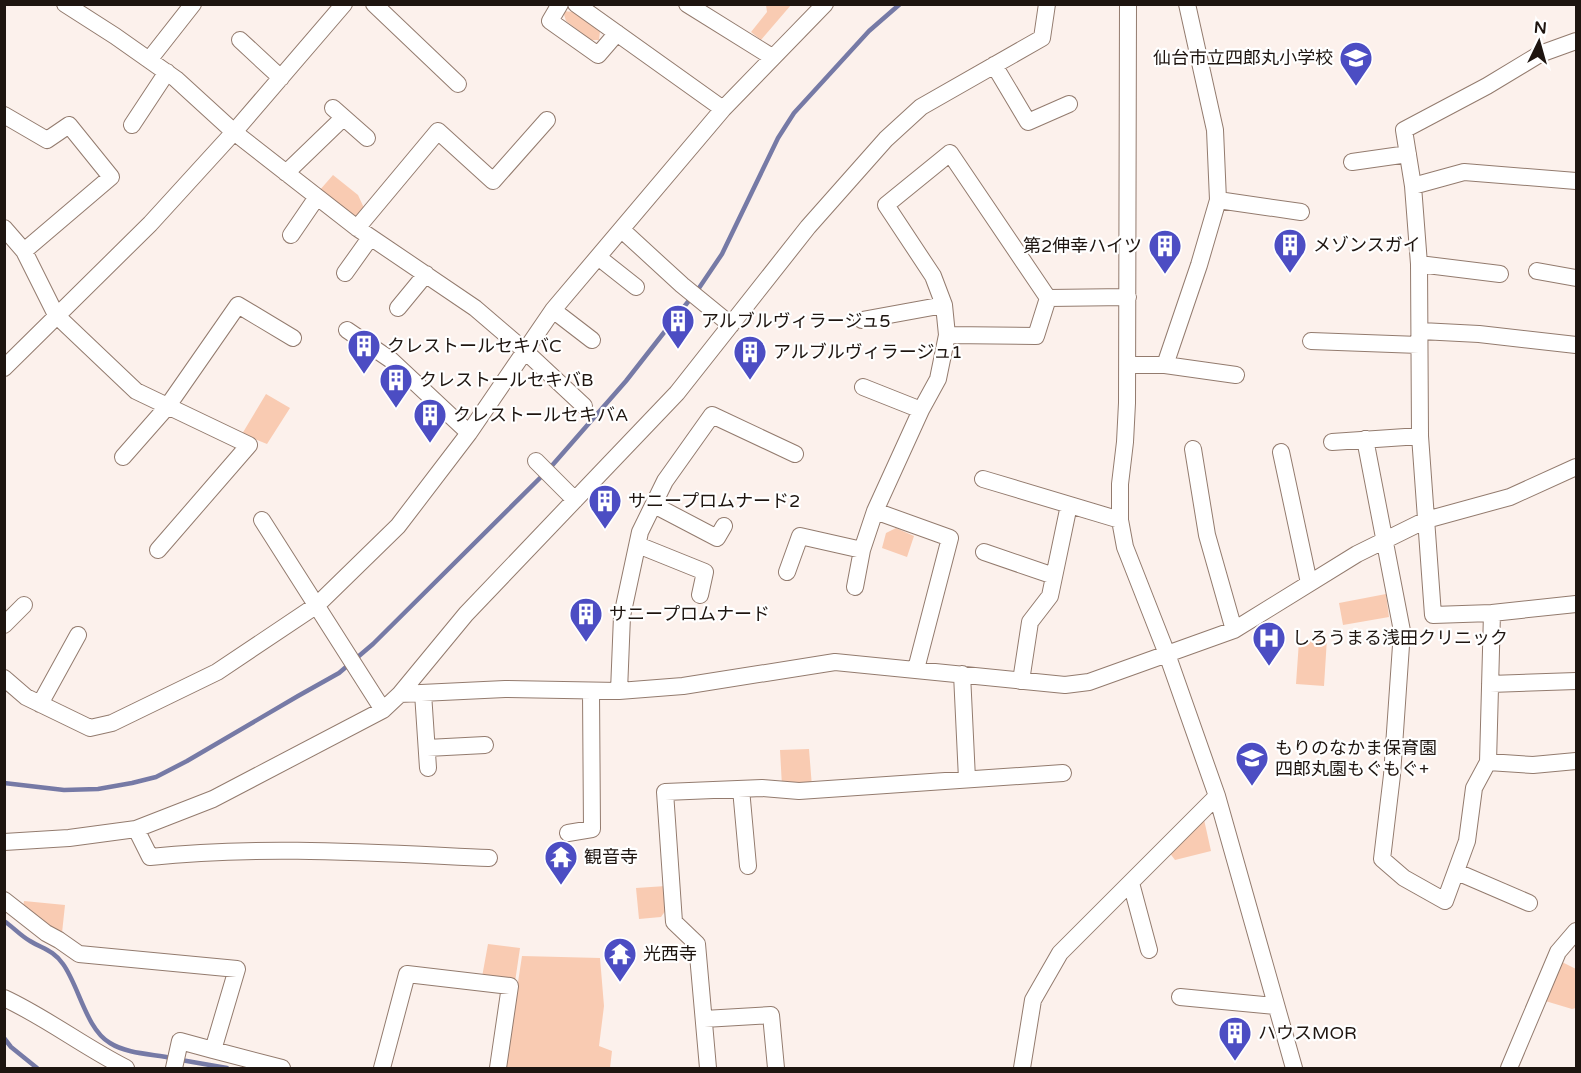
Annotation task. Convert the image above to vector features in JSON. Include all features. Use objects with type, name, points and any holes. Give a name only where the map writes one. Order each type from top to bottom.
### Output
[{"type":"street","points":[[65,4],[167,72],[234,132],[363,233],[475,308],[584,406]]},
{"type":"street","points":[[149,60],[194,4]]},
{"type":"street","points":[[4,368],[150,224],[234,132],[344,4]]},
{"type":"street","points":[[374,4],[458,84]]},
{"type":"street","points":[[560,4],[550,21],[598,55],[617,33]]},
{"type":"street","points":[[576,4],[723,109]]},
{"type":"street","points":[[687,4],[772,57]]},
{"type":"street","points":[[4,678],[26,697],[90,728],[112,723],[217,672],[317,605],[398,526],[469,433],[553,310],[723,109],[825,4]]},
{"type":"street","points":[[4,842],[69,838],[136,830],[213,799],[383,710],[400,694],[466,614],[677,393],[808,227],[886,139],[921,107],[1042,38],[1047,4]]},
{"type":"street","points":[[1128,4],[1128,364],[1125,442],[1120,484],[1120,520],[1125,547],[1167,654],[1217,796],[1294,1068]]},
{"type":"street","points":[[1165,365],[1218,200],[1215,130],[1187,4]]},
{"type":"street","points":[[240,40],[281,78]]},
{"type":"street","points":[[1576,41],[1540,54],[1487,86],[1404,130],[1413,186],[1419,264],[1420,436],[1433,615],[1492,613],[1576,604]]},
{"type":"street","points":[[994,65],[1028,122],[1069,104]]},
{"type":"street","points":[[132,125],[167,72]]},
{"type":"street","points":[[286,173],[338,113],[367,138]]},
{"type":"street","points":[[4,115],[47,140],[69,125],[111,177],[24,251]]},
{"type":"street","points":[[345,273],[363,233],[438,131],[493,181],[547,120]]},
{"type":"street","points":[[855,587],[862,550],[875,512],[921,410],[938,380],[947,335],[944,305],[933,276],[886,205],[950,153],[1047,298],[1036,336],[947,335]]},
{"type":"street","points":[[1352,162],[1407,154]]},
{"type":"street","points":[[1413,186],[1464,172],[1576,181]]},
{"type":"street","points":[[291,235],[317,197]]},
{"type":"street","points":[[1218,200],[1301,212]]},
{"type":"street","points":[[4,228],[24,251],[56,315],[136,391],[249,444],[158,550]]},
{"type":"street","points":[[621,230],[702,303],[731,325]]},
{"type":"street","points":[[598,257],[636,287]]},
{"type":"street","points":[[1419,264],[1500,274]]},
{"type":"street","points":[[1538,271],[1576,278]]},
{"type":"street","points":[[398,308],[426,274]]},
{"type":"street","points":[[1047,298],[1128,297]]},
{"type":"street","points":[[123,457],[166,407],[238,304],[293,338]]},
{"type":"street","points":[[862,320],[944,305]]},
{"type":"street","points":[[553,310],[592,340]]},
{"type":"street","points":[[348,330],[392,360],[469,433]]},
{"type":"street","points":[[1311,341],[1479,334],[1576,345]]},
{"type":"street","points":[[1128,364],[1165,365],[1236,375]]},
{"type":"street","points":[[863,387],[921,410]]},
{"type":"street","points":[[619,691],[622,616],[640,532],[666,482],[712,415],[795,454]]},
{"type":"street","points":[[1332,442],[1420,436]]},
{"type":"street","points":[[1365,439],[1402,631],[1392,776],[1382,859],[1404,878],[1445,901],[1467,841],[1474,788],[1488,762],[1492,613]]},
{"type":"street","points":[[1193,449],[1207,535],[1234,630]]},
{"type":"street","points":[[1281,452],[1310,583]]},
{"type":"street","points":[[536,461],[575,500]]},
{"type":"street","points":[[400,694],[505,689],[619,691],[683,686],[836,662],[1065,685],[1089,682],[1234,630],[1357,554],[1426,520],[1510,497],[1576,467]]},
{"type":"street","points":[[983,479],[1120,520]]},
{"type":"street","points":[[654,505],[717,538],[724,526]]},
{"type":"street","points":[[1021,681],[1030,622],[1050,596],[1069,505]]},
{"type":"street","points":[[875,512],[951,538],[916,669]]},
{"type":"street","points":[[262,520],[383,710]]},
{"type":"street","points":[[787,572],[800,536],[862,550]]},
{"type":"street","points":[[638,545],[705,572],[700,595]]},
{"type":"street","points":[[984,552],[1054,576]]},
{"type":"street","points":[[4,625],[24,605]]},
{"type":"street","points":[[40,704],[78,635]]},
{"type":"street","points":[[962,674],[967,779]]},
{"type":"street","points":[[1490,684],[1576,681]]},
{"type":"street","points":[[568,833],[592,830],[591,692]]},
{"type":"street","points":[[423,693],[428,768]]},
{"type":"street","points":[[427,748],[485,745]]},
{"type":"street","points":[[1488,762],[1533,765],[1576,761]]},
{"type":"street","points":[[708,1068],[697,944],[674,922],[665,792],[762,788],[799,791],[1063,773]]},
{"type":"street","points":[[741,789],[748,866]]},
{"type":"street","points":[[1022,1068],[1032,1000],[1060,953],[1217,796]]},
{"type":"street","points":[[136,830],[150,857],[197,852],[288,850],[489,858]]},
{"type":"street","points":[[1457,872],[1529,903]]},
{"type":"street","points":[[1131,883],[1149,950]]},
{"type":"street","points":[[4,900],[46,933],[79,954],[237,969],[213,1050]]},
{"type":"street","points":[[1509,1068],[1557,952],[1576,931]]},
{"type":"street","points":[[382,1068],[407,974],[510,986],[498,1068]]},
{"type":"street","points":[[1180,997],[1275,1006]]},
{"type":"street","points":[[4,998],[57,1026],[98,1054],[126,1068]]},
{"type":"street","points":[[704,1019],[771,1015],[776,1068]]},
{"type":"street","points":[[176,1062],[180,1041],[282,1068]]},
{"type":"shaded area","points":[[766,5],[791,5],[761,40],[751,32],[767,12]]},
{"type":"shaded area","points":[[563,11],[574,12],[600,31],[599,40],[591,40],[566,21]]},
{"type":"shaded area","points":[[333,175],[358,195],[364,208],[359,215],[350,216],[319,191]]},
{"type":"shaded area","points":[[266,394],[290,408],[267,444],[242,434]]},
{"type":"shaded area","points":[[896,528],[914,536],[907,557],[882,548],[886,533]]},
{"type":"shaded area","points":[[1386,594],[1389,617],[1343,625],[1339,603]]},
{"type":"shaded area","points":[[1327,638],[1324,686],[1296,684],[1299,641]]},
{"type":"shaded area","points":[[809,749],[812,787],[782,786],[780,750]]},
{"type":"shaded area","points":[[1203,815],[1211,851],[1175,860],[1169,852]]},
{"type":"shaded area","points":[[666,886],[668,907],[661,917],[639,919],[636,888]]},
{"type":"shaded area","points":[[24,901],[65,905],[62,933],[43,924],[23,907]]},
{"type":"shaded area","points":[[488,944],[520,948],[515,982],[482,977]]},
{"type":"shaded area","points":[[522,956],[600,958],[604,1006],[599,1046],[612,1051],[610,1068],[505,1068]]},
{"type":"shaded area","points":[[1560,961],[1576,969],[1576,1008],[1572,1009],[1542,1000]]},
{"type":"waterway","points":[[697,291],[722,254],[778,138],[794,113],[869,31],[900,4]]},
{"type":"waterway","points":[[549,469],[626,381],[691,298]]},
{"type":"waterway","points":[[4,783],[64,790],[98,789],[156,777],[187,761],[339,673],[373,644],[543,475]]},
{"type":"waterway","points":[[4,921],[59,959],[69,973],[95,1028],[110,1043],[140,1053],[172,1058]]},
{"type":"waterway","points":[[4,1038],[11,1047],[37,1068]]},
{"type":"waterway","points":[[181,1060],[227,1068]]},
{"type":"place","name":"仙台市立四郎丸小学校","points":[[1356,87]]},
{"type":"place","name":"メゾンスガイ","points":[[1290,274]]},
{"type":"place","name":"第2伸幸ハイツ","points":[[1165,275]]},
{"type":"place","name":"アルブルヴィラージュ5","points":[[678,350]]},
{"type":"place","name":"クレストールセキバC","points":[[364,375]]},
{"type":"place","name":"アルブルヴィラージュ1","points":[[750,381]]},
{"type":"place","name":"クレストールセキバB","points":[[396,409]]},
{"type":"place","name":"クレストールセキバA","points":[[430,444]]},
{"type":"place","name":"サニープロムナード2","points":[[605,530]]},
{"type":"place","name":"サニープロムナード","points":[[586,643]]},
{"type":"place","name":"しろうまる浅田クリニック","points":[[1269,667]]},
{"type":"place","name":"もりのなかま保育園 四郎丸園もぐもぐ+","points":[[1252,787]]},
{"type":"place","name":"観音寺","points":[[561,886]]},
{"type":"place","name":"光西寺","points":[[620,983]]},
{"type":"place","name":"ハウスMOR","points":[[1235,1062]]}]
